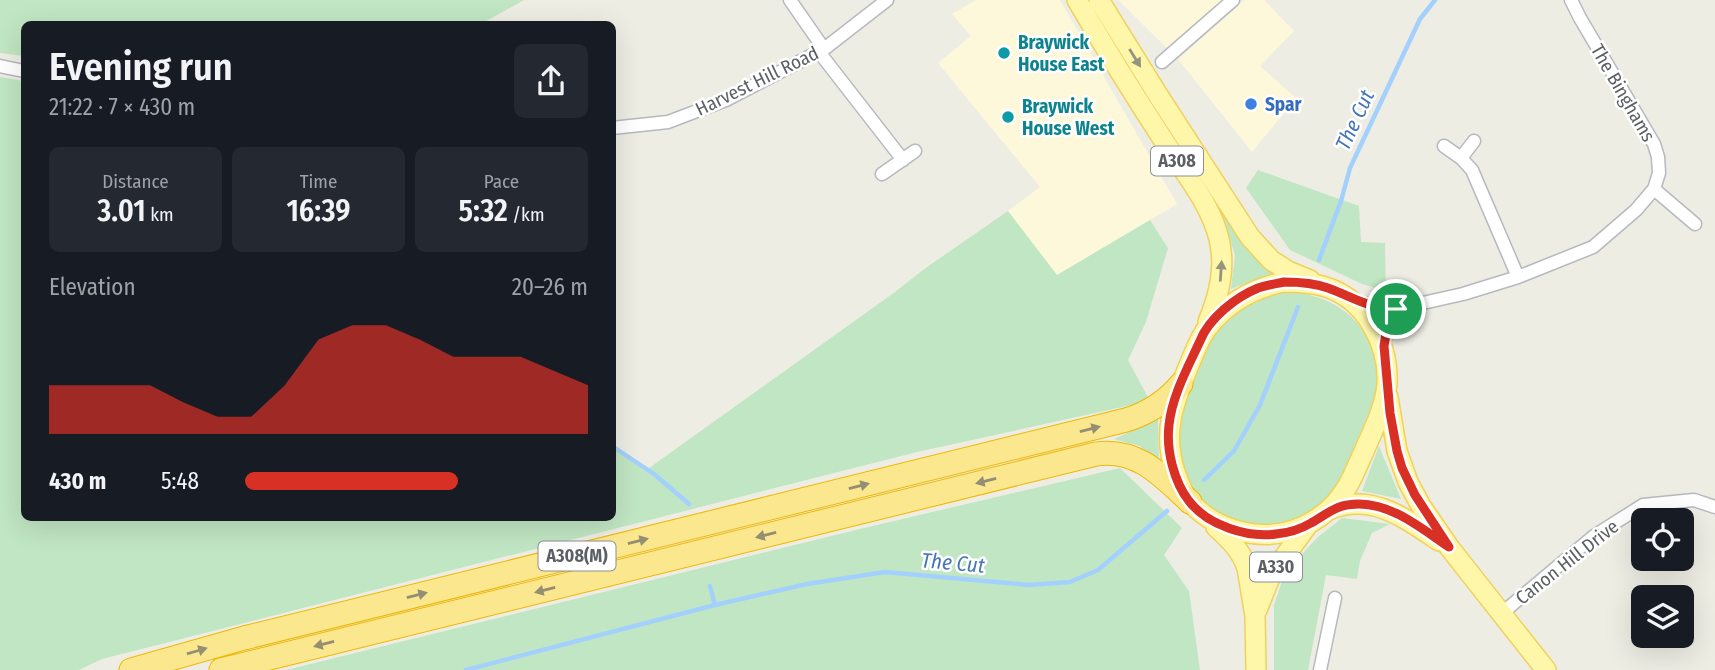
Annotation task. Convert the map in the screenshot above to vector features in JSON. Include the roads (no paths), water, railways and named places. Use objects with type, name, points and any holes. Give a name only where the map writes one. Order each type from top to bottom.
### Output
[{"type":"highway","name":"A308(M)","points":[[131,670],[244,638],[1126,420],[1160,405],[1181,384]]},
{"type":"highway","name":"A308(M)","points":[[221,670],[1096,454],[1113,452],[1136,459],[1157,473],[1192,505]]},
{"type":"main road","name":"A308","points":[[1077,0],[1126,82],[1204,202],[1216,226],[1222,273],[1216,302],[1202,336]]},
{"type":"main road","name":"A308","points":[[1099,0],[1256,245],[1280,265],[1332,290]]},
{"type":"main road","points":[[1387,383],[1381,412],[1347,488],[1329,510],[1308,525],[1278,534],[1263,535],[1224,526],[1214,522],[1192,505],[1178,480],[1170,454],[1171,413],[1202,336],[1229,307],[1259,288],[1284,282],[1305,283],[1332,290],[1365,315],[1380,340],[1402,468],[1421,506],[1539,668]]},
{"type":"main road","name":"A330","points":[[1192,505],[1228,539],[1244,560],[1255,616],[1255,670]]},
{"type":"main road","points":[[1329,510],[1346,505],[1381,506],[1399,514],[1449,547]]},
{"type":"main road","name":"A330","points":[[1255,616],[1271,575],[1308,525]]},
{"type":"street","points":[[790,0],[821,50],[904,160]]},
{"type":"street","name":"Harvest Hill Road","points":[[616,128],[668,122],[726,100],[821,50],[887,0]]},
{"type":"street","points":[[1162,62],[1233,0]]},
{"type":"street","name":"The Binghams","points":[[1571,0],[1654,144],[1659,173],[1654,190]]},
{"type":"street","points":[[0,66],[21,70]]},
{"type":"street","points":[[1461,158],[1474,141]]},
{"type":"street","points":[[1444,146],[1472,170],[1518,277]]},
{"type":"street","points":[[882,174],[915,151]]},
{"type":"street","points":[[1332,290],[1369,305],[1396,309],[1463,294],[1518,277],[1592,247],[1636,210],[1654,190],[1695,224]]},
{"type":"street","points":[[1384,354],[1388,321],[1396,309]]},
{"type":"street","name":"Canon Hill Drive","points":[[1502,614],[1594,536],[1643,505],[1694,500],[1715,507]]},
{"type":"street","points":[[1320,670],[1335,598]]},
{"type":"waterway","name":"The Cut","points":[[1319,260],[1350,168],[1420,19],[1435,0]]},
{"type":"waterway","name":"The Cut","points":[[1204,480],[1234,451],[1260,405],[1298,307]]},
{"type":"waterway","points":[[616,449],[654,474],[689,504]]},
{"type":"waterway","name":"The Cut","points":[[466,670],[715,605],[807,584],[885,572],[1029,585],[1070,582],[1098,570],[1167,511]]},
{"type":"waterway","name":"The Cut","points":[[710,586],[715,605]]},
{"type":"place","name":"Braywick House East","points":[[1004,53]]},
{"type":"place","name":"Spar","points":[[1251,104]]},
{"type":"place","name":"Braywick House West","points":[[1008,117]]}]
